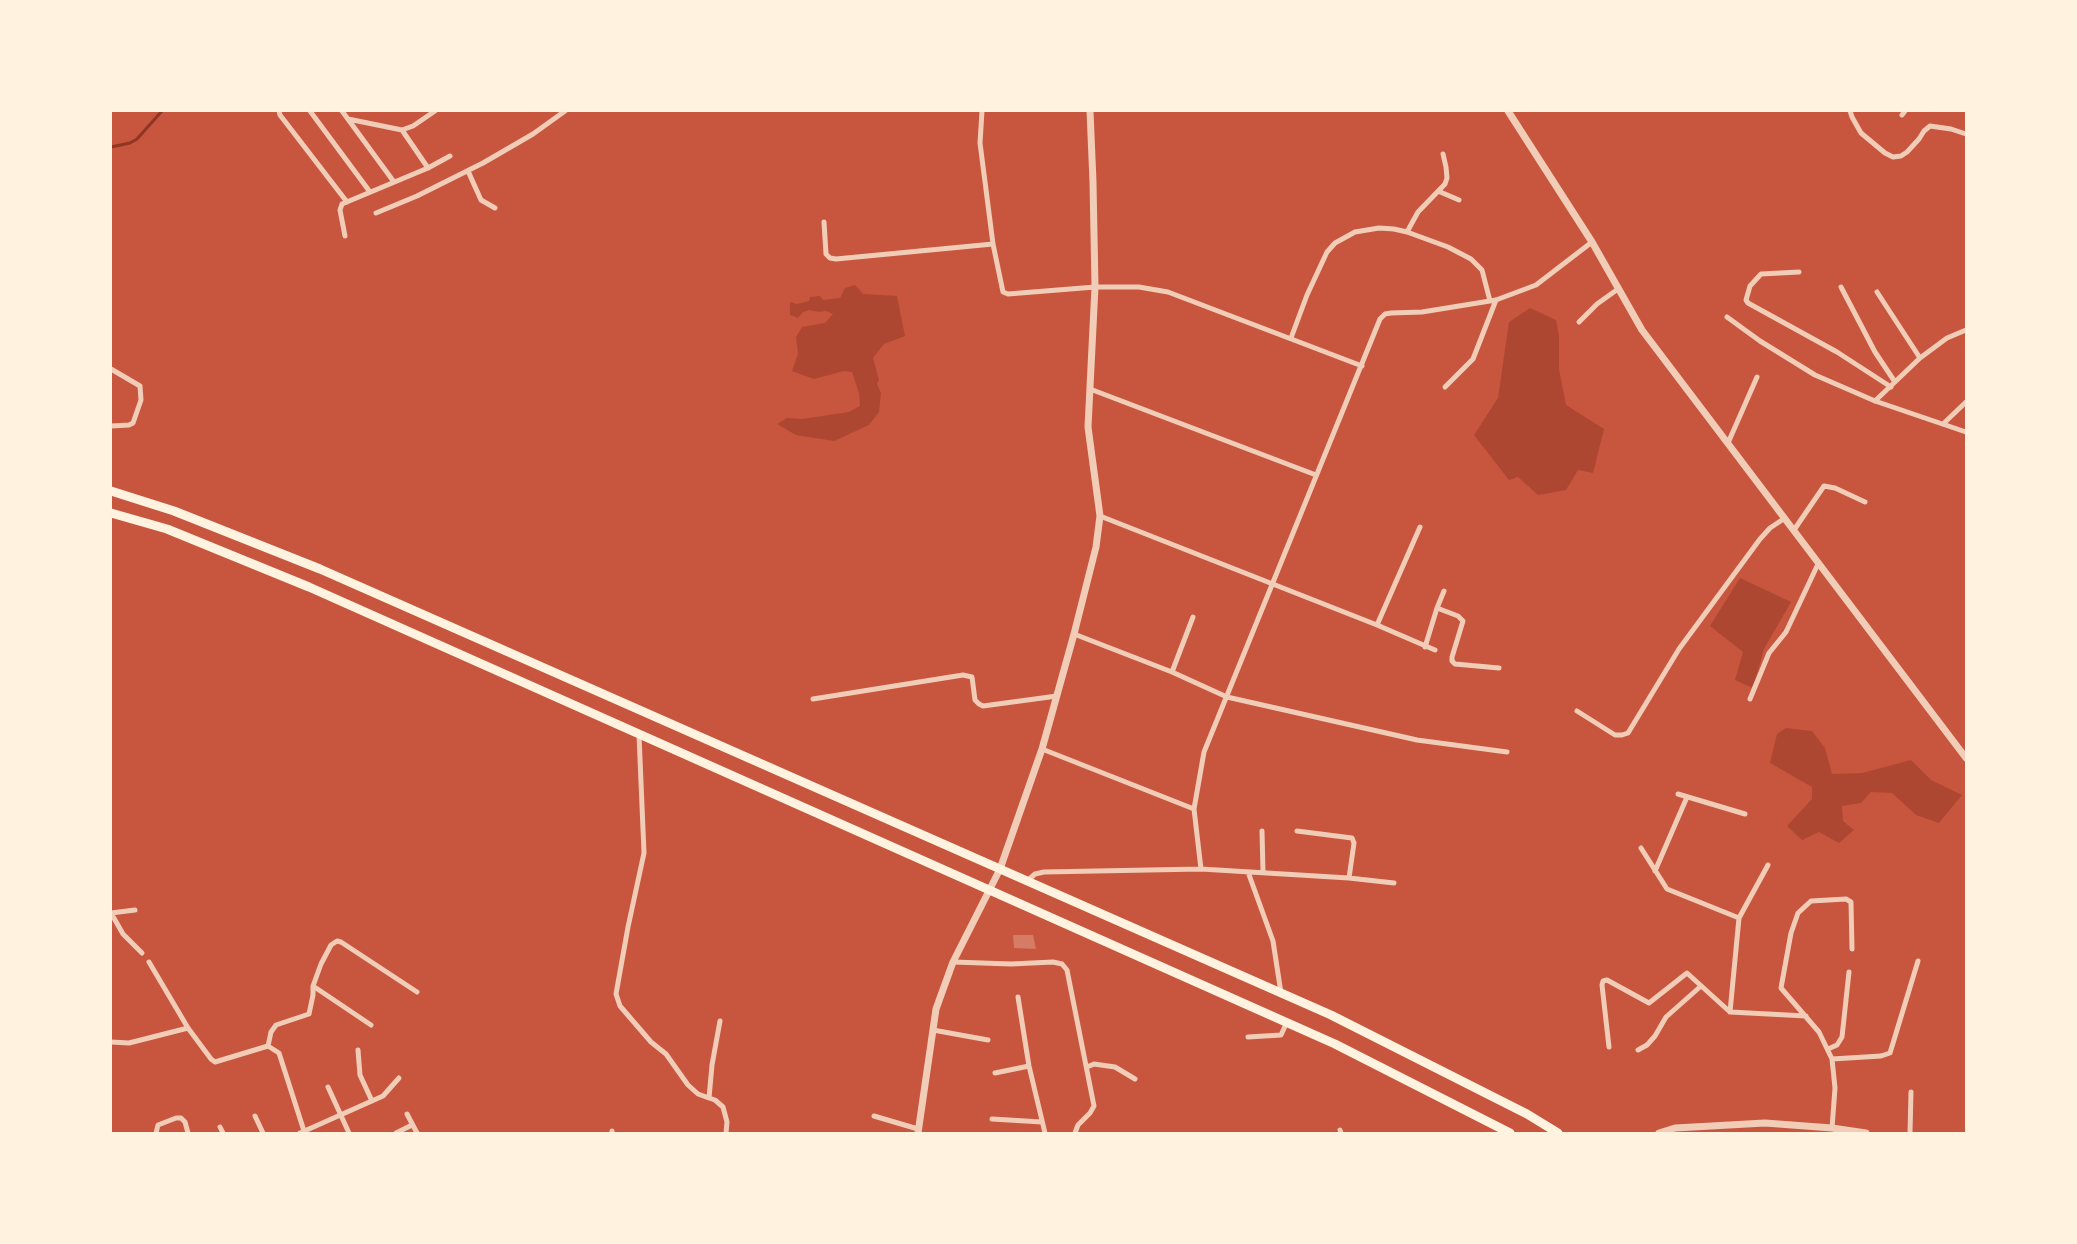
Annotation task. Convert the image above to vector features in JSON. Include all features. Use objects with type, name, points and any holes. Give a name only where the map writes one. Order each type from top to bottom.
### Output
[{"type":"highway","points":[[111,491],[174,511],[320,569],[1281,993],[1344,1021],[1527,1114],[1558,1133]]},
{"type":"highway","points":[[111,513],[167,529],[309,587],[1287,1022],[1510,1133]]},
{"type":"street","points":[[279,111],[347,202]]},
{"type":"street","points":[[310,111],[370,192]]},
{"type":"street","points":[[342,111],[394,182]]},
{"type":"street","points":[[348,119],[402,130],[413,126],[435,111]]},
{"type":"street","points":[[376,213],[468,171],[533,134],[565,111]]},
{"type":"street","points":[[982,111],[980,143],[993,244],[1001,289],[1008,294],[1095,287],[1139,287],[1168,292],[1362,366]]},
{"type":"street","points":[[874,1116],[918,1131],[936,1008],[953,962],[1000,869],[1042,749],[1096,547],[1100,516],[1089,427],[1095,287],[1094,182],[1090,111]]},
{"type":"street","points":[[1508,111],[1592,242],[1642,330],[1966,758]]},
{"type":"street","points":[[1850,111],[1861,133],[1885,153],[1893,156],[1900,156],[1907,152],[1930,126],[1966,134]]},
{"type":"street","points":[[402,130],[428,168]]},
{"type":"street","points":[[1407,232],[1418,212],[1445,184],[1447,178],[1443,154]]},
{"type":"street","points":[[345,236],[340,210],[342,204],[428,168],[450,156]]},
{"type":"street","points":[[468,171],[481,200],[495,208]]},
{"type":"street","points":[[1438,191],[1459,200]]},
{"type":"street","points":[[824,222],[826,254],[836,259],[993,244]]},
{"type":"street","points":[[1291,338],[1307,295],[1327,252],[1335,243],[1355,232],[1378,228],[1407,232],[1448,247],[1471,259],[1484,274],[1493,301],[1473,359],[1445,387]]},
{"type":"street","points":[[1201,869],[1194,809],[1204,752],[1380,319],[1384,314],[1422,312],[1493,301],[1536,285],[1592,242]]},
{"type":"street","points":[[1799,272],[1761,274],[1750,285],[1746,300],[1893,384]]},
{"type":"street","points":[[1841,287],[1893,384]]},
{"type":"street","points":[[1579,322],[1597,304],[1618,289]]},
{"type":"street","points":[[1878,292],[1920,358]]},
{"type":"street","points":[[1727,317],[1760,341],[1815,375],[1875,401],[1966,432]]},
{"type":"street","points":[[1875,401],[1920,358],[1947,338],[1966,330]]},
{"type":"street","points":[[111,369],[140,386],[141,400],[133,423],[111,426]]},
{"type":"street","points":[[1728,443],[1757,377]]},
{"type":"street","points":[[1090,388],[1316,475]]},
{"type":"street","points":[[1943,424],[1966,402]]},
{"type":"street","points":[[1794,530],[1824,486],[1835,488],[1865,502]]},
{"type":"street","points":[[1100,516],[1435,650]]},
{"type":"street","points":[[1577,711],[1615,735],[1628,733],[1635,725],[1679,649],[1760,539],[1770,528],[1785,518]]},
{"type":"street","points":[[1377,625],[1420,527]]},
{"type":"street","points":[[1750,699],[1769,652],[1786,632],[1818,564]]},
{"type":"street","points":[[1425,647],[1444,591]]},
{"type":"street","points":[[1437,608],[1458,616],[1463,621],[1452,657],[1455,664],[1499,668]]},
{"type":"street","points":[[1172,672],[1193,616]]},
{"type":"street","points":[[1074,634],[1172,672],[1227,697],[1417,740],[1507,752]]},
{"type":"street","points":[[813,699],[963,675],[972,677],[975,700],[978,705],[1057,696]]},
{"type":"street","points":[[639,735],[644,853],[616,994],[620,1006],[651,1042],[666,1054],[688,1085],[698,1094],[715,1100],[723,1107],[727,1122],[726,1133]]},
{"type":"street","points":[[1042,749],[1194,809]]},
{"type":"street","points":[[1678,794],[1745,814]]},
{"type":"street","points":[[1655,870],[1687,797]]},
{"type":"street","points":[[1262,831],[1263,872]]},
{"type":"street","points":[[1297,831],[1352,838],[1354,843],[1349,878]]},
{"type":"street","points":[[1641,848],[1667,889],[1739,918]]},
{"type":"street","points":[[1730,1012],[1739,918],[1768,865]]},
{"type":"street","points":[[1027,881],[1035,874],[1044,872],[1201,869],[1394,883]]},
{"type":"street","points":[[1248,872],[1273,941],[1281,993]]},
{"type":"street","points":[[1832,1128],[1835,1088],[1832,1059],[1819,1032],[1781,988],[1791,933],[1798,914],[1811,901],[1846,899],[1852,906],[1852,949]]},
{"type":"street","points":[[135,910],[111,913],[123,934],[142,953]]},
{"type":"street","points":[[268,1046],[271,1032],[276,1025],[309,1014],[313,986],[321,964],[331,945],[337,941],[417,992]]},
{"type":"street","points":[[1832,1059],[1881,1056],[1890,1053],[1918,961]]},
{"type":"street","points":[[149,962],[188,1028],[215,1062],[268,1046],[279,1053],[302,1132],[383,1096],[399,1078]]},
{"type":"street","points":[[953,962],[1011,964],[1053,962],[1062,964],[1067,970],[1094,1106],[1078,1125],[1075,1133]]},
{"type":"street","points":[[1828,1049],[1837,1045],[1842,1036],[1849,972]]},
{"type":"street","points":[[1609,1047],[1602,985],[1603,981],[1607,980],[1650,1003],[1684,974],[1690,974],[1730,1012],[1806,1016]]},
{"type":"street","points":[[313,986],[371,1025]]},
{"type":"street","points":[[1638,1050],[1647,1045],[1655,1036],[1666,1017],[1701,986]]},
{"type":"street","points":[[1018,997],[1029,1066],[1045,1133]]},
{"type":"street","points":[[709,1098],[720,1021]]},
{"type":"street","points":[[1248,1037],[1281,1035],[1287,1022]]},
{"type":"street","points":[[111,1042],[129,1043],[188,1028]]},
{"type":"street","points":[[933,1030],[988,1040]]},
{"type":"street","points":[[358,1050],[360,1075],[372,1101]]},
{"type":"street","points":[[1087,1067],[1094,1064],[1115,1067],[1135,1079]]},
{"type":"street","points":[[994,1073],[1029,1066]]},
{"type":"street","points":[[328,1086],[349,1133]]},
{"type":"street","points":[[1910,1133],[1911,1092]]},
{"type":"street","points":[[407,1114],[417,1133]]},
{"type":"street","points":[[255,1116],[263,1133]]},
{"type":"street","points":[[156,1133],[158,1125],[181,1118],[185,1122],[188,1133]]},
{"type":"street","points":[[992,1119],[1042,1122]]},
{"type":"street","points":[[1659,1133],[1675,1128],[1765,1124],[1832,1128],[1866,1133]]},
{"type":"street","points":[[396,1133],[412,1125]]},
{"type":"street","points":[[220,1126],[223,1133]]},
{"type":"shaded area","points":[[855,285],[863,294],[897,296],[905,336],[884,344],[873,358],[879,380],[877,384],[881,393],[879,412],[869,425],[834,441],[796,435],[777,424],[787,418],[802,419],[849,412],[860,406],[859,393],[852,372],[844,371],[814,379],[792,371],[798,354],[796,337],[802,327],[825,323],[833,314],[826,311],[809,310],[803,312],[798,318],[790,315],[790,302],[797,304],[809,301],[810,297],[820,296],[823,300],[840,298],[845,288]]},
{"type":"shaded area","points":[[1530,308],[1556,320],[1559,336],[1559,369],[1566,405],[1604,429],[1593,473],[1578,470],[1566,490],[1538,495],[1518,477],[1509,480],[1474,435],[1498,398],[1509,322]]},
{"type":"shaded area","points":[[1740,578],[1791,602],[1764,649],[1753,688],[1735,680],[1743,652],[1710,626]]},
{"type":"shaded area","points":[[1786,728],[1812,731],[1825,748],[1832,774],[1862,773],[1911,760],[1931,780],[1962,795],[1939,823],[1916,815],[1892,793],[1871,792],[1861,803],[1842,806],[1843,821],[1854,830],[1839,843],[1819,832],[1802,840],[1787,826],[1812,799],[1812,787],[1770,763],[1777,734]]},
{"type":"building","points":[[1013,935],[1033,935],[1036,949],[1014,948]]},
{"type":"waterway","points":[[111,147],[137,139],[162,111]]}]
